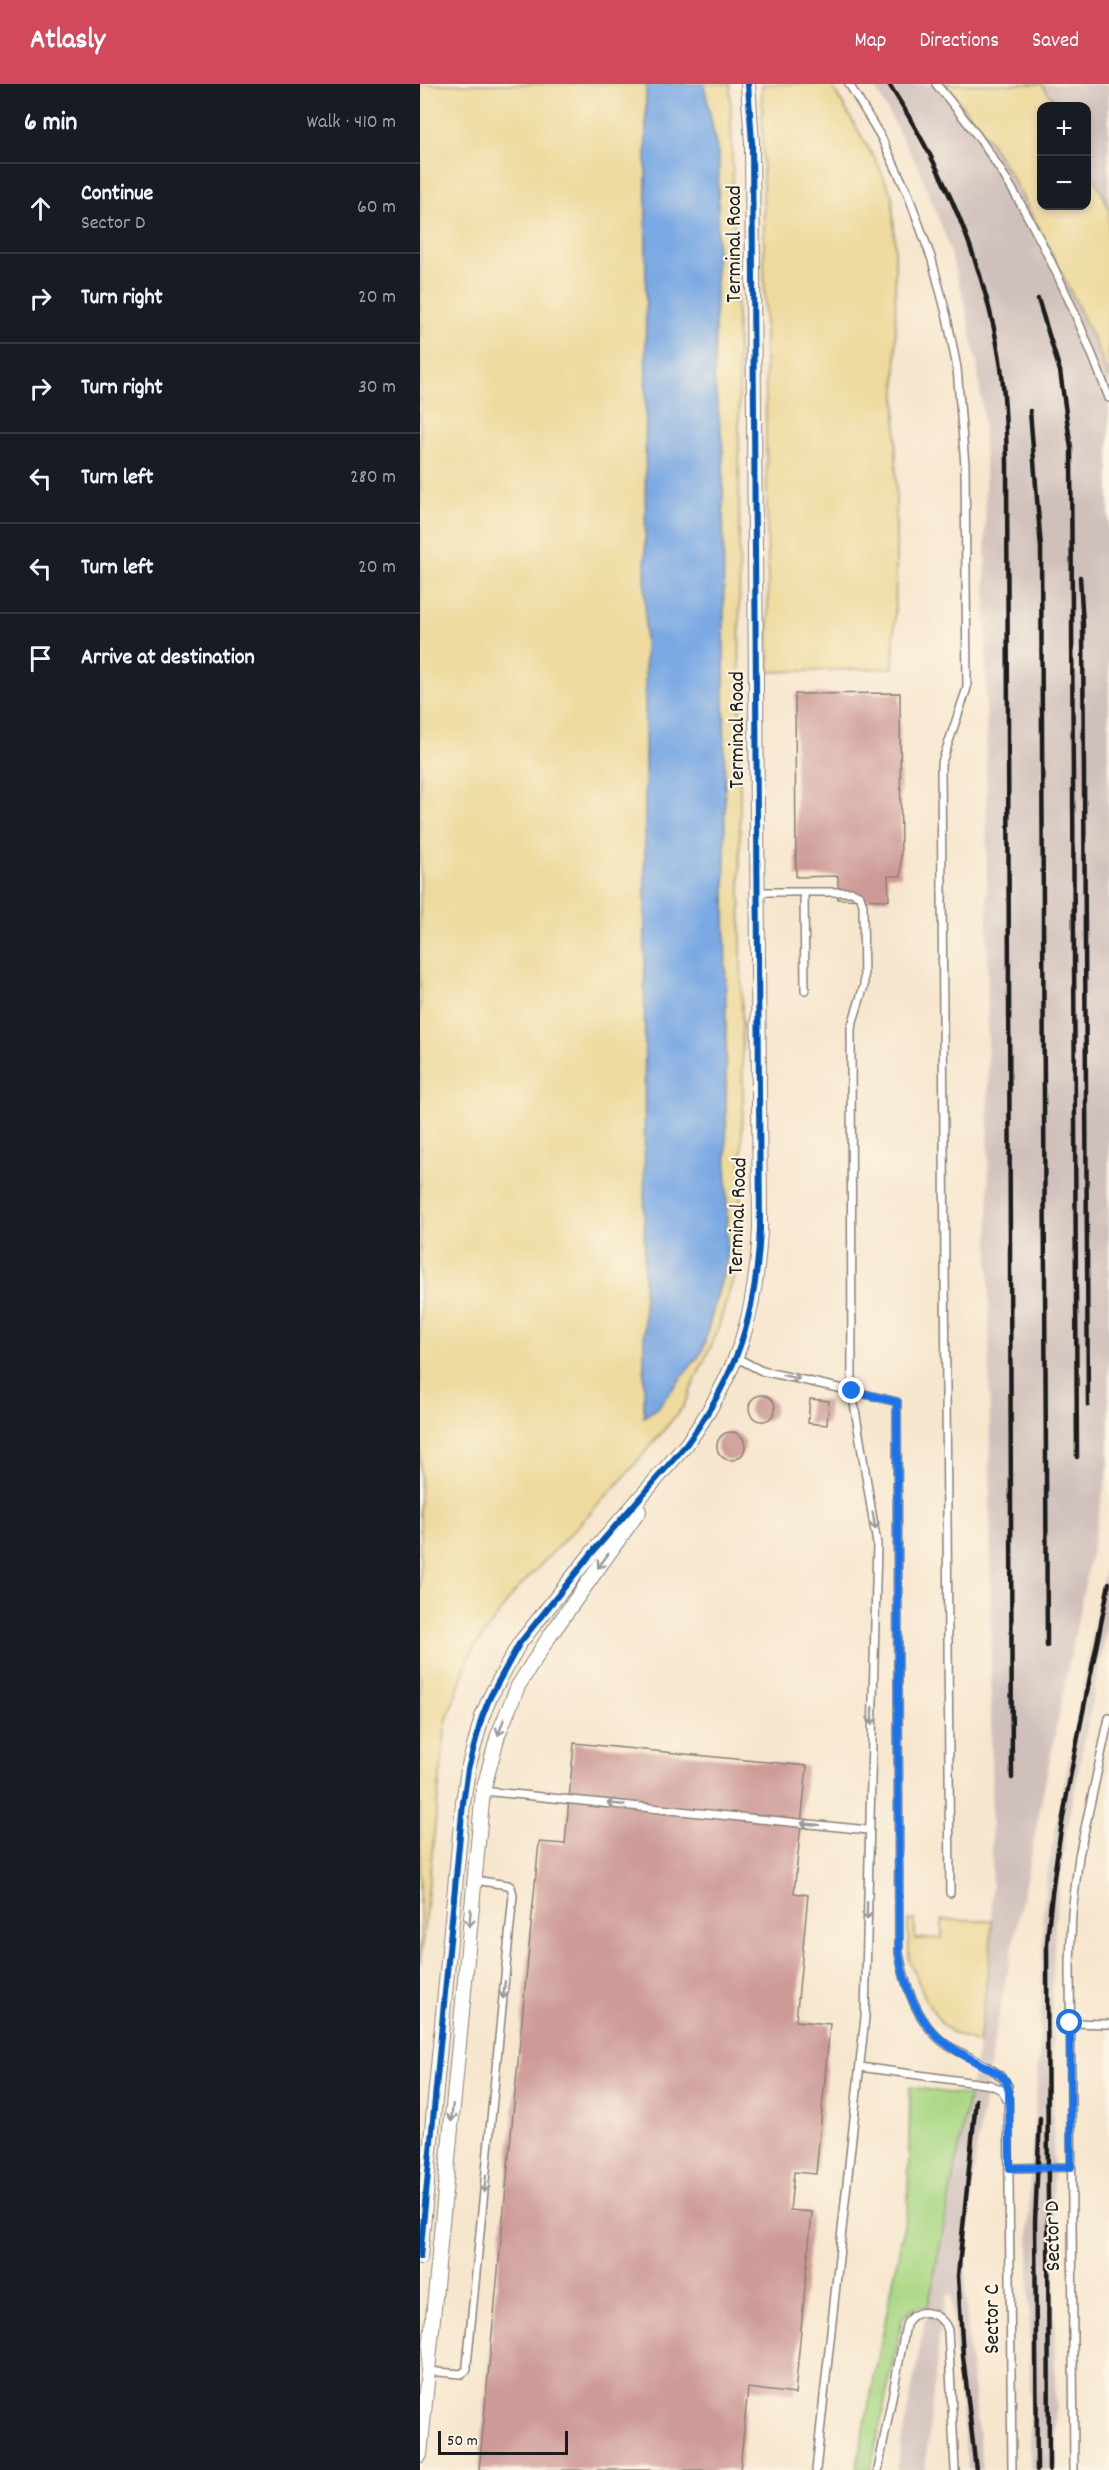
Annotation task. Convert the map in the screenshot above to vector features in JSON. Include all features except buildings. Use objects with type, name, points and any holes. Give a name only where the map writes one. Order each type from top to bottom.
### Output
[{"type":"street","name":"Terminal Road","points":[[420,2257],[463,1803],[477,1733],[490,1697],[519,1644],[591,1554],[686,1445],[707,1417],[736,1358],[750,1316],[758,1272],[753,155],[748,84]]},
{"type":"street","points":[[420,2455],[483,1791],[491,1759],[507,1711],[532,1662],[686,1445]]},
{"type":"lane","points":[[849,84],[880,137],[903,185],[932,260],[957,368],[963,421],[967,688],[941,765],[950,1893]]},
{"type":"lane","points":[[936,84],[979,138],[1015,195],[1091,349],[1109,398]]},
{"type":"lane","points":[[757,892],[852,892],[860,896],[863,905],[864,986],[851,1028],[852,1391],[877,1544],[865,2017],[816,2470]]},
{"type":"lane","points":[[804,892],[805,990]]},
{"type":"lane","points":[[736,1358],[762,1371],[852,1391]]},
{"type":"lane","name":"Sector C","points":[[852,1391],[897,1402],[899,1941],[902,1968],[917,2008],[936,2036],[1003,2077],[1009,2092],[1012,2470]]},
{"type":"lane","name":"Sector D","points":[[1074,2470],[1070,2023],[1072,1913],[1079,1856],[1109,1718]]},
{"type":"lane","points":[[483,1791],[868,1830]]},
{"type":"lane","points":[[428,2371],[461,2374],[466,2370],[467,2365],[513,1895],[508,1885],[474,1880]]},
{"type":"lane","points":[[1070,2023],[1109,2024]]},
{"type":"lane","points":[[860,2067],[997,2086],[1005,2096],[1009,2115]]},
{"type":"lane","points":[[1010,2168],[1071,2167]]},
{"type":"lane","points":[[878,2470],[906,2325],[911,2316],[919,2313],[938,2316],[948,2330],[955,2470]]},
{"type":"shaded area","points":[[873,84],[1109,84],[1109,1463],[993,2045],[977,2145],[966,2247],[966,2297],[968,2343],[983,2470],[968,2470],[954,2340],[952,2296],[947,2295],[940,2329],[925,2470],[896,2470],[979,2044],[992,1920],[985,463],[977,363],[963,297],[945,235],[919,169]]},
{"type":"shaded area","points":[[1109,1548],[1109,1616],[1066,1834],[1055,1921],[1052,2001],[1056,2470],[1030,2470],[1029,2191],[1040,2041],[1043,1914],[1047,1874]]},
{"type":"green space","points":[[910,2087],[969,2096],[928,2307],[913,2309],[902,2320],[871,2470],[856,2470],[908,2205]]},
{"type":"sand","points":[[420,84],[730,84],[739,388],[743,1098],[739,1260],[716,1335],[683,1407],[626,1475],[513,1594],[470,1654],[446,1722],[420,1965]]},
{"type":"sand","points":[[762,84],[831,84],[876,161],[892,195],[895,246],[896,380],[896,578],[893,668],[769,672]]},
{"type":"sand","points":[[945,84],[1041,84],[1056,102],[1037,102],[1037,210],[1091,210],[1091,170],[1109,208],[1109,381],[1099,351],[1073,296],[1017,186],[987,137]]},
{"type":"sand","points":[[915,1920],[915,1939],[942,1938],[942,1920],[992,1920],[979,2044],[951,2032],[942,2024],[927,2002],[909,1960],[908,1921]]},
{"type":"water","points":[[646,84],[704,84],[719,159],[714,377],[723,450],[727,1259],[702,1352],[658,1407],[644,1417]]},
{"type":"railway","points":[[889,84],[943,180],[971,247],[992,318],[999,354],[1006,422],[1012,1778]]},
{"type":"railway","points":[[1038,299],[1060,371],[1071,448],[1077,1457]]},
{"type":"railway","points":[[1030,411],[1041,548],[1047,1646]]},
{"type":"railway","points":[[1080,577],[1083,625],[1088,1405]]},
{"type":"railway","points":[[1049,2470],[1047,1945],[1057,1854],[1109,1583]]},
{"type":"railway","points":[[976,2100],[958,2276],[963,2356],[976,2470]]},
{"type":"railway","points":[[1037,2470],[1035,2221],[1040,2118]]},
{"type":"cycle path","points":[[420,2257],[463,1803],[468,1769],[482,1717],[490,1697],[519,1644],[591,1554],[686,1445],[704,1419],[719,1393],[741,1343],[754,1289],[760,1228],[752,143],[748,84]]},
{"type":"route","points":[[852,1391],[897,1402],[899,1953],[902,1968],[906,1985],[917,2008],[936,2036],[999,2074],[1006,2081],[1009,2092],[1010,2168],[1071,2167],[1070,2023]]}]
